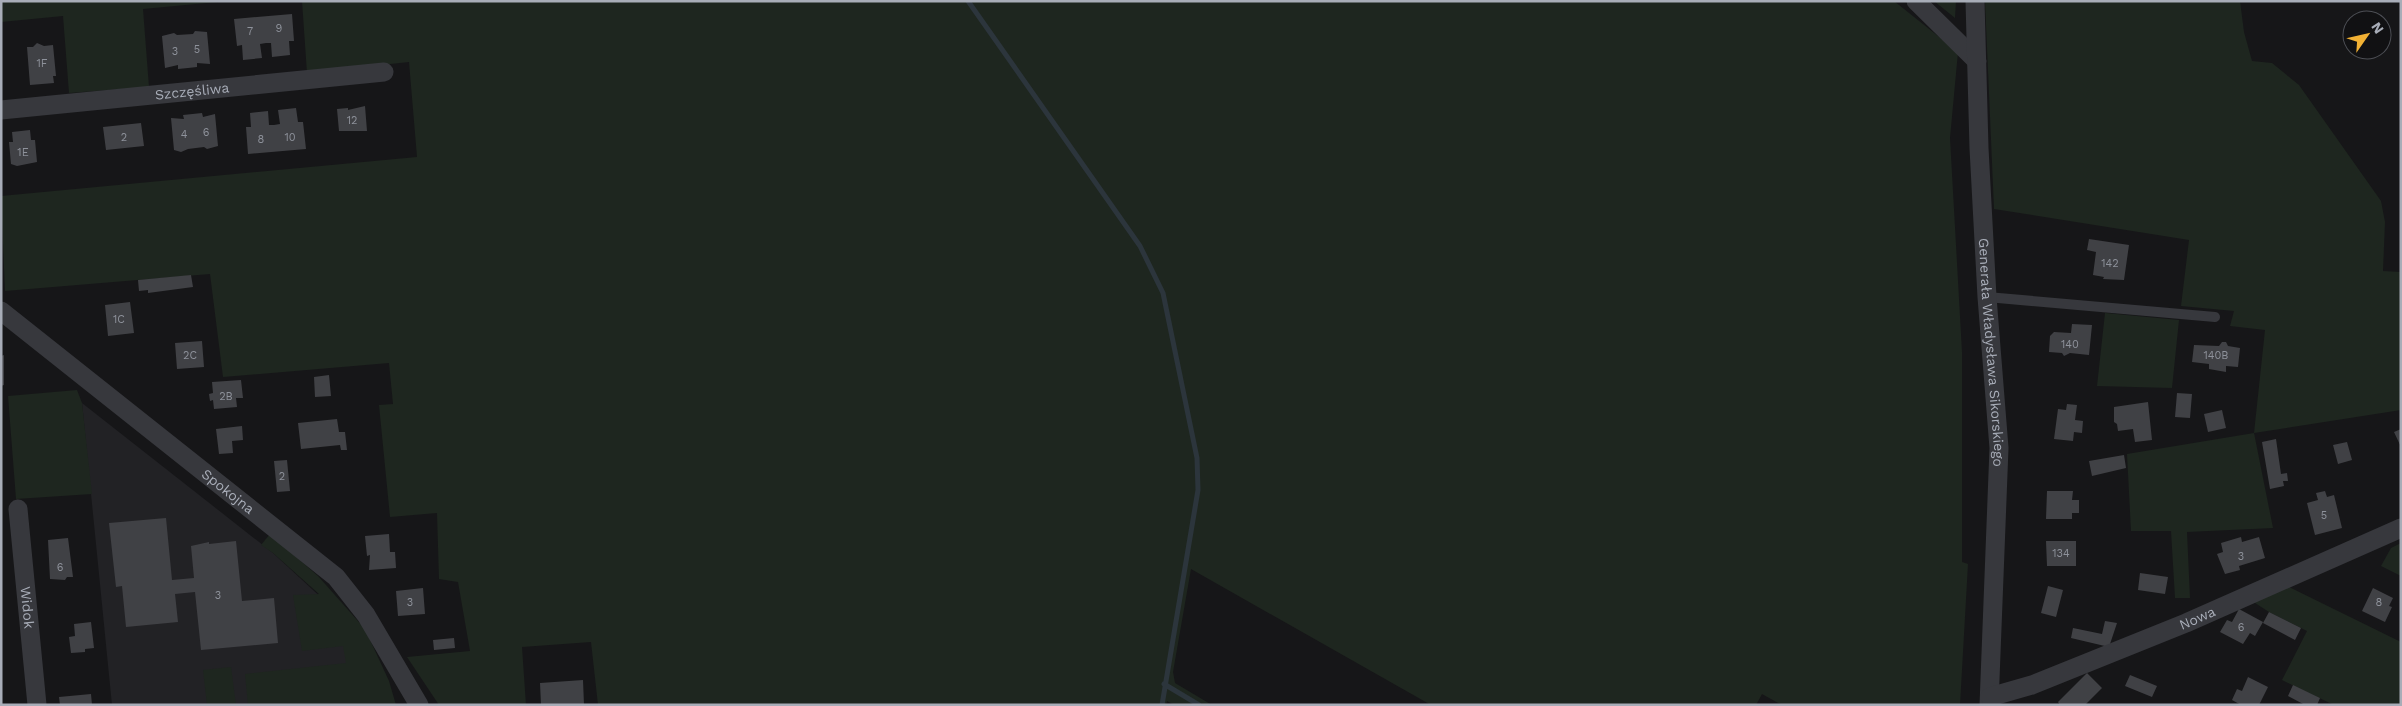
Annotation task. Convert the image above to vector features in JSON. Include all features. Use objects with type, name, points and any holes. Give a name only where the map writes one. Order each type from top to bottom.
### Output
[{"type":"street","points":[[1916,1],[1977,61]]},
{"type":"street","name":"Generała Władysława Sikorskiego","points":[[1975,1],[1987,297],[1999,448],[1989,701]]},
{"type":"street","name":"Szczęśliwa","points":[[1,110],[384,72]]},
{"type":"street","name":"Spokojna","points":[[1,311],[336,577],[366,615],[419,705]]},
{"type":"street","name":"Widok","points":[[18,509],[37,705]]},
{"type":"street","name":"Nowa","points":[[1989,701],[2186,623],[2401,528]]},
{"type":"lane","points":[[1987,297],[2215,317]]},
{"type":"shaded area","points":[[1,1],[228,1],[143,9],[149,87],[69,93],[63,16],[1,22]]},
{"type":"shaded area","points":[[302,1],[1894,1],[1958,52],[1950,138],[1962,352],[1962,562],[1968,564],[1960,705],[1782,705],[1762,694],[1756,705],[1431,705],[1191,569],[1173,672],[1175,683],[1212,705],[1174,705],[1167,701],[1166,705],[598,705],[591,642],[522,647],[526,705],[439,705],[407,657],[470,651],[458,582],[439,579],[437,513],[390,517],[379,405],[393,404],[389,363],[223,377],[210,274],[5,291],[1,196],[417,157],[409,62],[307,73]]},
{"type":"shaded area","points":[[1934,1],[1956,1],[1955,18]]},
{"type":"shaded area","points":[[1985,1],[2240,1],[2244,32],[2252,61],[2272,63],[2299,85],[2381,201],[2385,222],[2383,271],[2401,272],[2401,410],[2254,433],[2265,330],[2230,326],[2234,311],[2181,306],[2189,240],[1994,209]]},
{"type":"shaded area","points":[[2105,313],[2179,320],[2172,388],[2097,386]]},
{"type":"shaded area","points":[[77,390],[82,403],[92,494],[16,499],[8,396]]},
{"type":"shaded area","points":[[82,403],[273,553],[341,616],[358,705],[112,705]]},
{"type":"shaded area","points":[[2254,433],[2273,528],[2187,532],[2190,598],[2175,598],[2171,531],[2131,531],[2127,454]]},
{"type":"shaded area","points":[[270,534],[318,576],[365,629],[389,681],[396,705],[248,705],[245,674],[346,663],[343,646],[302,651],[293,595],[319,594],[273,553],[261,545]]},
{"type":"shaded area","points":[[2401,543],[2401,576],[2381,566],[2391,548]]},
{"type":"shaded area","points":[[2287,586],[2401,642],[2401,705],[2334,705],[2282,680],[2307,631],[2269,612],[2252,601]]},
{"type":"shaded area","points":[[231,667],[236,705],[207,705],[203,670]]},
{"type":"building","points":[[292,14],[294,41],[289,41],[290,55],[272,57],[271,43],[266,43],[260,44],[262,58],[243,60],[242,45],[237,46],[234,19]]},
{"type":"building","points":[[195,31],[207,32],[210,64],[197,63],[197,67],[178,69],[178,65],[165,68],[162,36],[174,33],[177,35],[193,34]]},
{"type":"building","points":[[37,43],[44,46],[53,45],[56,76],[53,76],[54,83],[30,85],[27,47],[33,47]]},
{"type":"building","points":[[365,106],[367,131],[339,131],[337,109],[348,108],[348,110]]},
{"type":"building","points":[[296,108],[298,122],[303,122],[306,149],[248,154],[246,127],[251,127],[250,113],[268,111],[269,125],[274,125],[280,124],[278,110]]},
{"type":"building","points":[[202,113],[203,117],[215,114],[218,146],[207,149],[204,147],[188,149],[181,152],[174,150],[171,118],[184,119],[183,115]]},
{"type":"building","points":[[141,123],[144,146],[106,150],[103,127]]},
{"type":"building","points":[[30,130],[31,140],[35,140],[37,162],[17,166],[11,164],[9,142],[13,142],[12,132]]},
{"type":"building","points":[[2089,239],[2129,245],[2124,280],[2103,279],[2104,277],[2093,275],[2096,252],[2087,250]]},
{"type":"building","points":[[191,275],[193,287],[148,293],[148,290],[139,291],[138,280]]},
{"type":"building","points":[[130,302],[134,333],[108,336],[105,305]]},
{"type":"building","points":[[2072,324],[2092,325],[2089,355],[2070,353],[2064,356],[2062,353],[2049,352],[2050,336],[2054,332],[2071,333]]},
{"type":"building","points":[[202,341],[204,367],[177,369],[175,343]]},
{"type":"building","points":[[2222,342],[2226,342],[2228,346],[2240,348],[2238,367],[2226,366],[2226,372],[2209,369],[2209,364],[2192,362],[2194,345],[2219,346]]},
{"type":"building","points":[[4,355],[4,385],[1,386],[1,356]]},
{"type":"building","points":[[329,375],[331,396],[315,397],[314,377]]},
{"type":"building","points":[[241,380],[243,398],[236,398],[237,407],[214,409],[213,400],[210,401],[209,394],[213,393],[212,382]]},
{"type":"building","points":[[2177,393],[2192,394],[2190,418],[2175,417]]},
{"type":"building","points":[[2148,402],[2152,440],[2135,442],[2133,429],[2118,431],[2117,424],[2114,422],[2114,407]]},
{"type":"building","points":[[2067,404],[2077,405],[2075,420],[2083,421],[2082,433],[2074,432],[2073,441],[2054,439],[2058,409],[2066,410]]},
{"type":"building","points":[[2222,410],[2226,428],[2208,432],[2204,414]]},
{"type":"building","points":[[337,419],[339,432],[345,432],[347,450],[341,450],[340,445],[301,449],[298,423]]},
{"type":"building","points":[[242,426],[243,440],[232,441],[233,453],[219,454],[216,429]]},
{"type":"building","points":[[2401,429],[2401,447],[2394,432]]},
{"type":"building","points":[[2276,439],[2281,474],[2287,473],[2288,481],[2283,481],[2284,486],[2270,489],[2262,442]]},
{"type":"building","points":[[2347,442],[2352,460],[2338,464],[2333,445]]},
{"type":"building","points":[[2124,455],[2126,468],[2092,476],[2089,461]]},
{"type":"building","points":[[287,460],[290,491],[277,492],[274,461]]},
{"type":"building","points":[[2047,491],[2073,491],[2072,500],[2079,500],[2079,513],[2072,513],[2072,519],[2046,519]]},
{"type":"building","points":[[2325,491],[2327,497],[2334,495],[2342,528],[2315,535],[2307,503],[2318,500],[2316,493]]},
{"type":"building","points":[[166,518],[172,580],[194,578],[191,546],[209,542],[209,544],[236,541],[242,601],[274,598],[278,643],[201,650],[195,592],[175,594],[178,622],[126,627],[122,586],[116,587],[109,523]]},
{"type":"building","points":[[389,534],[390,552],[395,552],[396,568],[369,570],[370,555],[367,556],[365,536]]},
{"type":"building","points":[[2241,537],[2242,542],[2259,537],[2265,558],[2239,566],[2240,570],[2225,574],[2217,554],[2223,552],[2221,543]]},
{"type":"building","points":[[68,538],[73,577],[67,577],[65,580],[50,579],[48,540]]},
{"type":"building","points":[[2046,541],[2076,541],[2076,566],[2047,566]]},
{"type":"building","points":[[2140,573],[2168,577],[2165,594],[2138,590]]},
{"type":"building","points":[[2048,586],[2063,590],[2056,617],[2041,613]]},
{"type":"building","points":[[423,588],[425,614],[398,616],[396,591]]},
{"type":"building","points":[[2373,588],[2393,598],[2389,606],[2392,607],[2385,622],[2362,611]]},
{"type":"building","points":[[2239,609],[2263,622],[2255,636],[2250,633],[2243,644],[2220,632],[2227,620],[2232,622]]},
{"type":"building","points":[[2269,612],[2301,628],[2295,640],[2263,623]]},
{"type":"building","points":[[2105,621],[2117,623],[2109,647],[2071,638],[2073,628],[2102,634]]},
{"type":"building","points":[[91,622],[94,648],[85,649],[85,652],[71,653],[69,637],[75,636],[74,624]]},
{"type":"building","points":[[454,638],[455,648],[434,650],[433,640]]},
{"type":"building","points":[[2087,673],[2102,688],[2085,705],[2060,705],[2058,702]]},
{"type":"building","points":[[2130,675],[2157,686],[2152,697],[2125,686]]},
{"type":"building","points":[[2248,677],[2268,687],[2259,705],[2241,705],[2232,700],[2237,689],[2242,691]]},
{"type":"building","points":[[583,680],[584,705],[541,705],[540,683]]},
{"type":"building","points":[[2293,685],[2320,698],[2317,705],[2305,705],[2288,696]]},
{"type":"building","points":[[91,694],[92,705],[60,705],[59,697]]},
{"type":"waterway","points":[[968,1],[1140,246],[1163,293],[1197,458],[1198,490],[1162,705]]},
{"type":"waterway","points":[[1164,684],[1199,705]]}]
